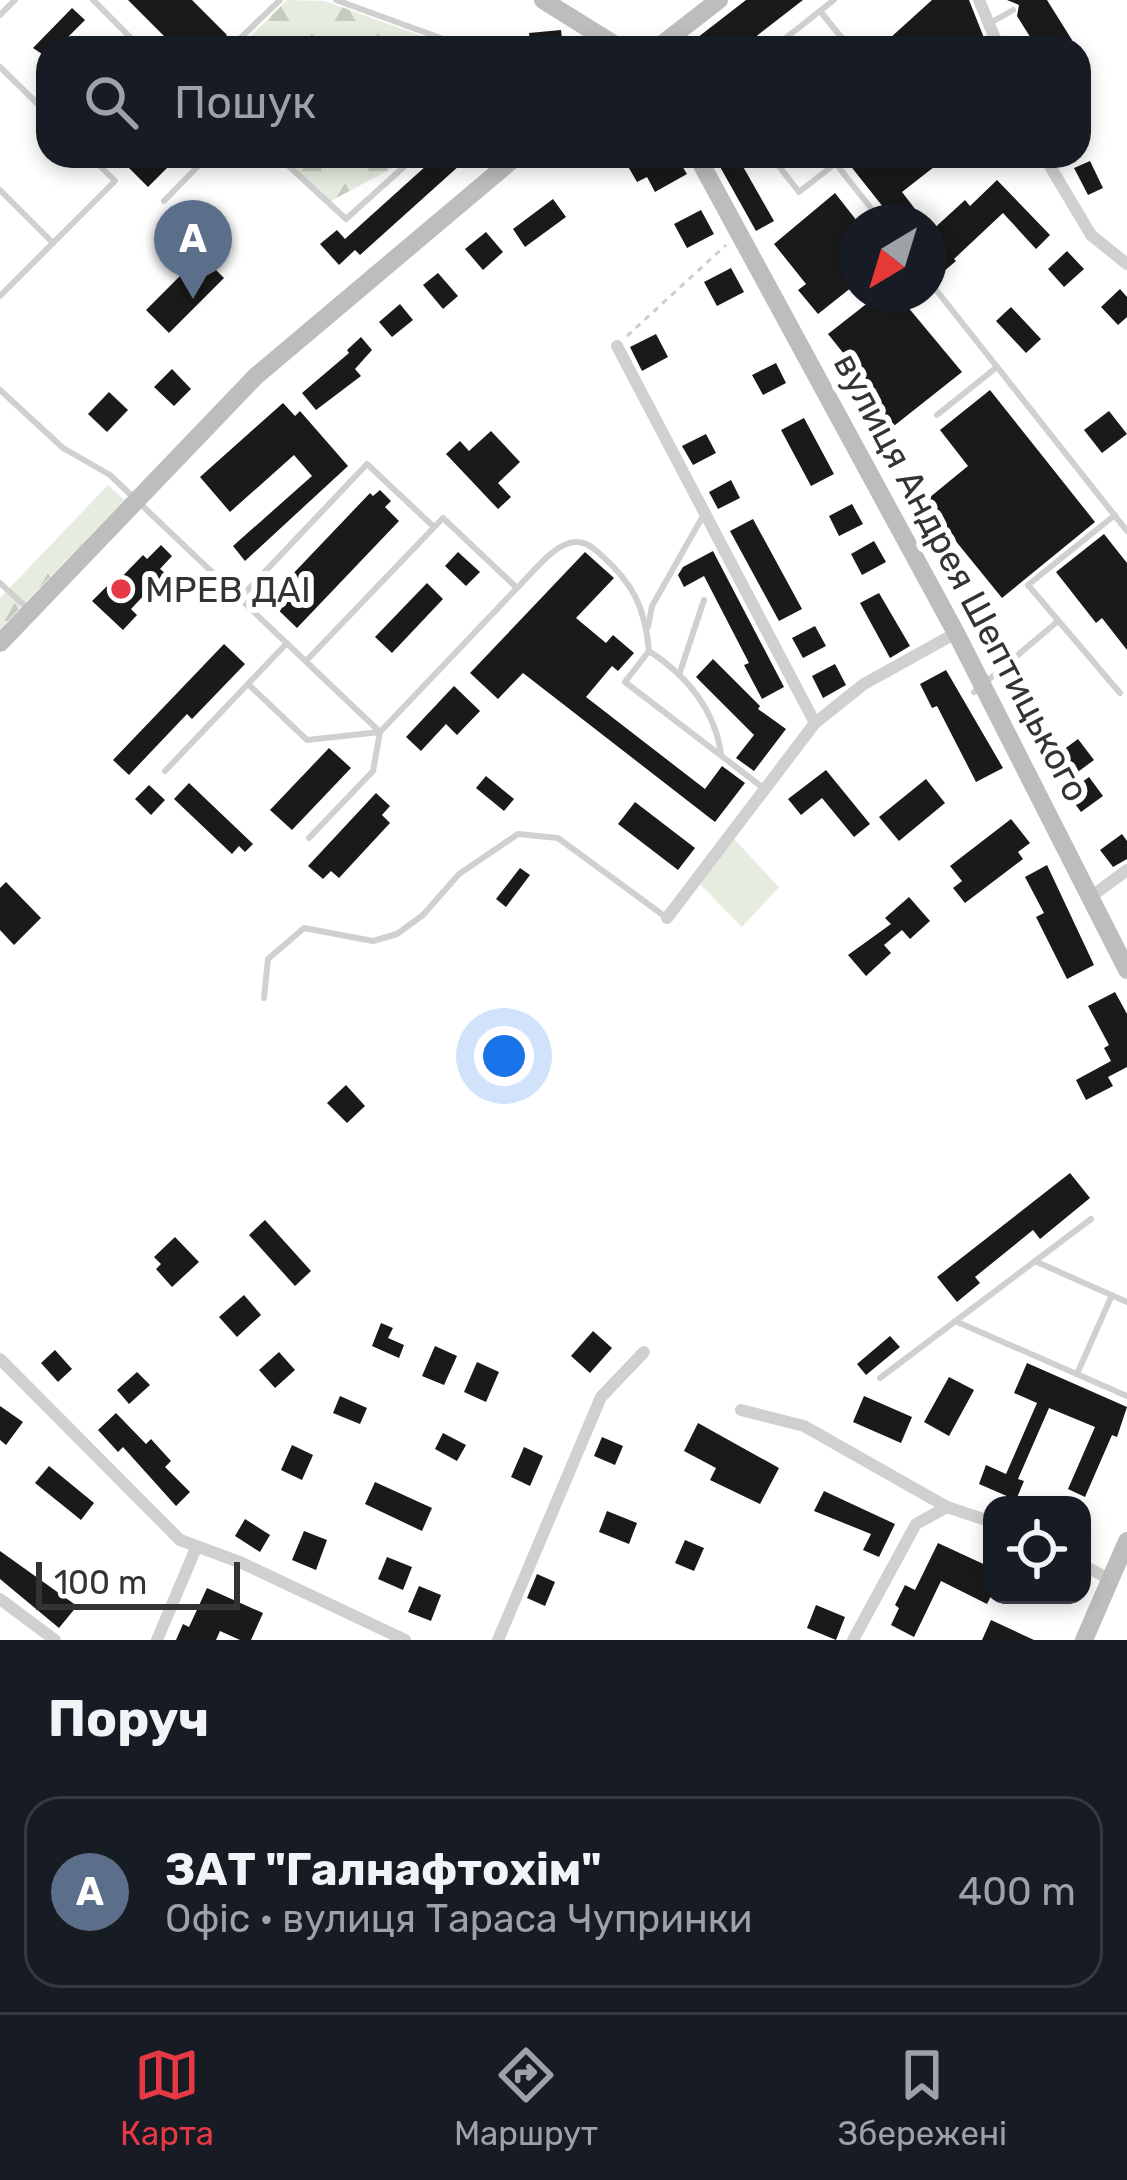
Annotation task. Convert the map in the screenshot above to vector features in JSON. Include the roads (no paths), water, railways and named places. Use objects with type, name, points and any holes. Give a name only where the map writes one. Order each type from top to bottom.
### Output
[{"type":"main road","points":[[543,0],[601,36]]},
{"type":"main road","points":[[672,36],[718,0]]},
{"type":"main road","points":[[0,643],[256,376],[496,168]]},
{"type":"main road","name":"вулиця Андрея Шептицького","points":[[704,168],[956,633],[978,688],[1092,896],[1127,970]]},
{"type":"main road","points":[[1084,1640],[1127,1541]]},
{"type":"street","points":[[979,0],[994,36]]},
{"type":"street","points":[[1051,168],[1091,235],[1127,264]]},
{"type":"street","points":[[617,346],[815,723]]},
{"type":"street","points":[[667,918],[815,723],[864,683],[956,633]]},
{"type":"street","points":[[1092,896],[1127,870]]},
{"type":"street","points":[[498,1640],[601,1397],[644,1352]]},
{"type":"street","points":[[0,1359],[168,1528],[196,1548],[242,1563],[405,1640]]},
{"type":"street","points":[[741,1410],[804,1426],[947,1507],[983,1519]]},
{"type":"street","points":[[853,1640],[916,1524],[947,1507]]},
{"type":"street","points":[[158,1640],[196,1548]]},
{"type":"street","points":[[1091,1570],[1110,1579]]},
{"type":"street","points":[[0,1599],[55,1640]]},
{"type":"lane","points":[[0,16],[15,0]]},
{"type":"lane","points":[[92,0],[129,36]]},
{"type":"lane","points":[[336,0],[435,36]]},
{"type":"lane","points":[[788,36],[834,0]]},
{"type":"lane","points":[[242,36],[277,1]]},
{"type":"lane","points":[[989,24],[1013,10]]},
{"type":"lane","points":[[820,11],[840,36]]},
{"type":"lane","points":[[0,67],[36,102]]},
{"type":"lane","points":[[0,296],[115,181],[102,168]]},
{"type":"lane","points":[[164,201],[196,168]]},
{"type":"lane","points":[[291,168],[346,219],[403,168]]},
{"type":"lane","points":[[781,168],[800,192],[831,168]]},
{"type":"lane","points":[[839,168],[868,204]]},
{"type":"lane","points":[[0,190],[53,243]]},
{"type":"lane","points":[[947,303],[1127,531]]},
{"type":"lane","points":[[937,415],[998,367]]},
{"type":"lane","points":[[0,390],[63,448],[110,475],[380,732]]},
{"type":"lane","points":[[240,598],[368,464],[434,527]]},
{"type":"lane","points":[[647,631],[652,606],[706,510]]},
{"type":"lane","points":[[1115,515],[1028,585],[1120,693]]},
{"type":"lane","points":[[306,661],[443,518],[517,588]]},
{"type":"lane","points":[[309,838],[373,771],[380,732],[517,588],[560,548],[574,542],[590,544],[632,584],[643,607],[649,651],[626,682],[765,789]]},
{"type":"lane","points":[[0,583],[30,611]]},
{"type":"lane","points":[[680,675],[704,600]]},
{"type":"lane","points":[[978,688],[1058,621]]},
{"type":"lane","points":[[165,771],[287,643]]},
{"type":"lane","points":[[649,651],[680,675],[709,711],[722,756]]},
{"type":"lane","points":[[248,684],[307,740],[380,732]]},
{"type":"lane","points":[[264,998],[268,958],[304,928],[373,941],[397,934],[460,874],[518,834],[558,838],[667,918]]},
{"type":"lane","points":[[880,1378],[1091,1219]]},
{"type":"lane","points":[[1034,1262],[1127,1302]]},
{"type":"lane","points":[[1077,1374],[1112,1295]]},
{"type":"lane","points":[[955,1322],[1127,1396]]},
{"type":"place","name":"ЗАТ \"Галнафтохім\"","points":[[193,299]]},
{"type":"place","name":"МРЕВ ДАІ","points":[[121,589]]}]
